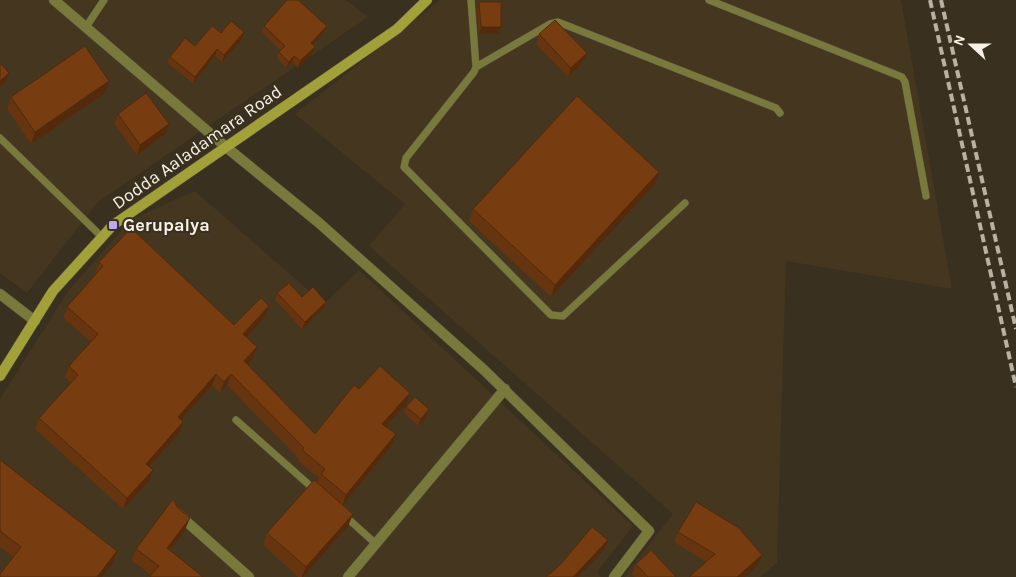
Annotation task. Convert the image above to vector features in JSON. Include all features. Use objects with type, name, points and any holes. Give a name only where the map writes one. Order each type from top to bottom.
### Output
[{"type":"main road","name":"Dodda Aaladamara Road","points":[[0,376],[53,291],[113,225],[397,29],[427,0]]},
{"type":"street","points":[[54,0],[226,147],[318,222],[505,389],[649,532],[614,577]]},
{"type":"street","points":[[0,294],[35,321]]},
{"type":"street","points":[[348,577],[505,389]]},
{"type":"street","points":[[177,513],[249,577]]},
{"type":"lane","points":[[86,27],[104,0]]},
{"type":"lane","points":[[471,0],[476,67],[472,76],[406,158],[404,167],[551,315],[563,316],[685,203]]},
{"type":"lane","points":[[709,0],[902,78],[905,82],[926,196]]},
{"type":"lane","points":[[476,67],[550,24],[558,22],[776,108],[780,113]]},
{"type":"lane","points":[[0,138],[102,238]]},
{"type":"lane","points":[[236,420],[324,498]]},
{"type":"lane","points":[[339,511],[376,544]]},
{"type":"shaded area","points":[[0,0],[346,0],[368,17],[98,202],[27,293],[0,273]]},
{"type":"shaded area","points":[[440,0],[901,0],[952,289],[786,261],[777,563],[760,577],[626,577],[625,575],[673,514],[369,246],[405,204],[295,114]]},
{"type":"shaded area","points":[[195,191],[324,304],[359,270],[633,526],[597,572],[601,577],[0,577],[0,399],[68,291],[132,219]]},
{"type":"building","points":[[287,0],[298,0],[327,26],[311,43],[315,47],[300,61],[294,56],[289,62],[279,52],[285,46],[264,26]]},
{"type":"building","points":[[479,2],[501,2],[501,27],[481,27]]},
{"type":"building","points":[[555,20],[587,53],[571,68],[539,34]]},
{"type":"building","points":[[231,21],[244,32],[224,55],[217,49],[195,77],[170,57],[185,38],[195,46],[212,26],[221,33]]},
{"type":"building","points":[[85,46],[109,81],[35,132],[11,97]]},
{"type":"building","points":[[0,63],[9,73],[0,81]]},
{"type":"building","points":[[146,93],[169,124],[140,145],[118,114]]},
{"type":"building","points":[[577,96],[659,172],[555,285],[473,209]]},
{"type":"building","points":[[131,228],[234,325],[261,298],[269,306],[243,334],[257,347],[244,361],[315,434],[354,385],[359,389],[380,366],[410,393],[382,424],[396,434],[346,495],[321,474],[325,469],[302,450],[304,448],[231,374],[224,382],[216,374],[178,417],[183,422],[146,464],[153,470],[127,498],[39,418],[78,375],[69,366],[98,334],[67,307],[103,266],[99,262]]},
{"type":"building","points":[[289,283],[302,297],[313,287],[326,302],[305,322],[277,293]]},
{"type":"building","points":[[415,397],[429,409],[421,419],[406,407]]},
{"type":"building","points":[[0,460],[117,551],[97,577],[0,577],[0,574],[21,547],[0,531]]},
{"type":"building","points":[[314,480],[353,514],[306,567],[267,533]]},
{"type":"building","points":[[173,499],[177,507],[190,518],[167,548],[203,577],[151,577],[159,566],[136,549]]},
{"type":"building","points":[[696,502],[739,528],[762,555],[737,577],[689,577],[715,554],[678,532]]},
{"type":"building","points":[[592,527],[608,540],[573,577],[546,577],[560,565]]},
{"type":"building","points":[[651,550],[676,577],[648,577],[636,564]]},
{"type":"railway","points":[[930,0],[1016,387]]},
{"type":"railway","points":[[941,0],[1016,329]]},
{"type":"place","name":"Gerupalya","points":[[113,225]]}]
